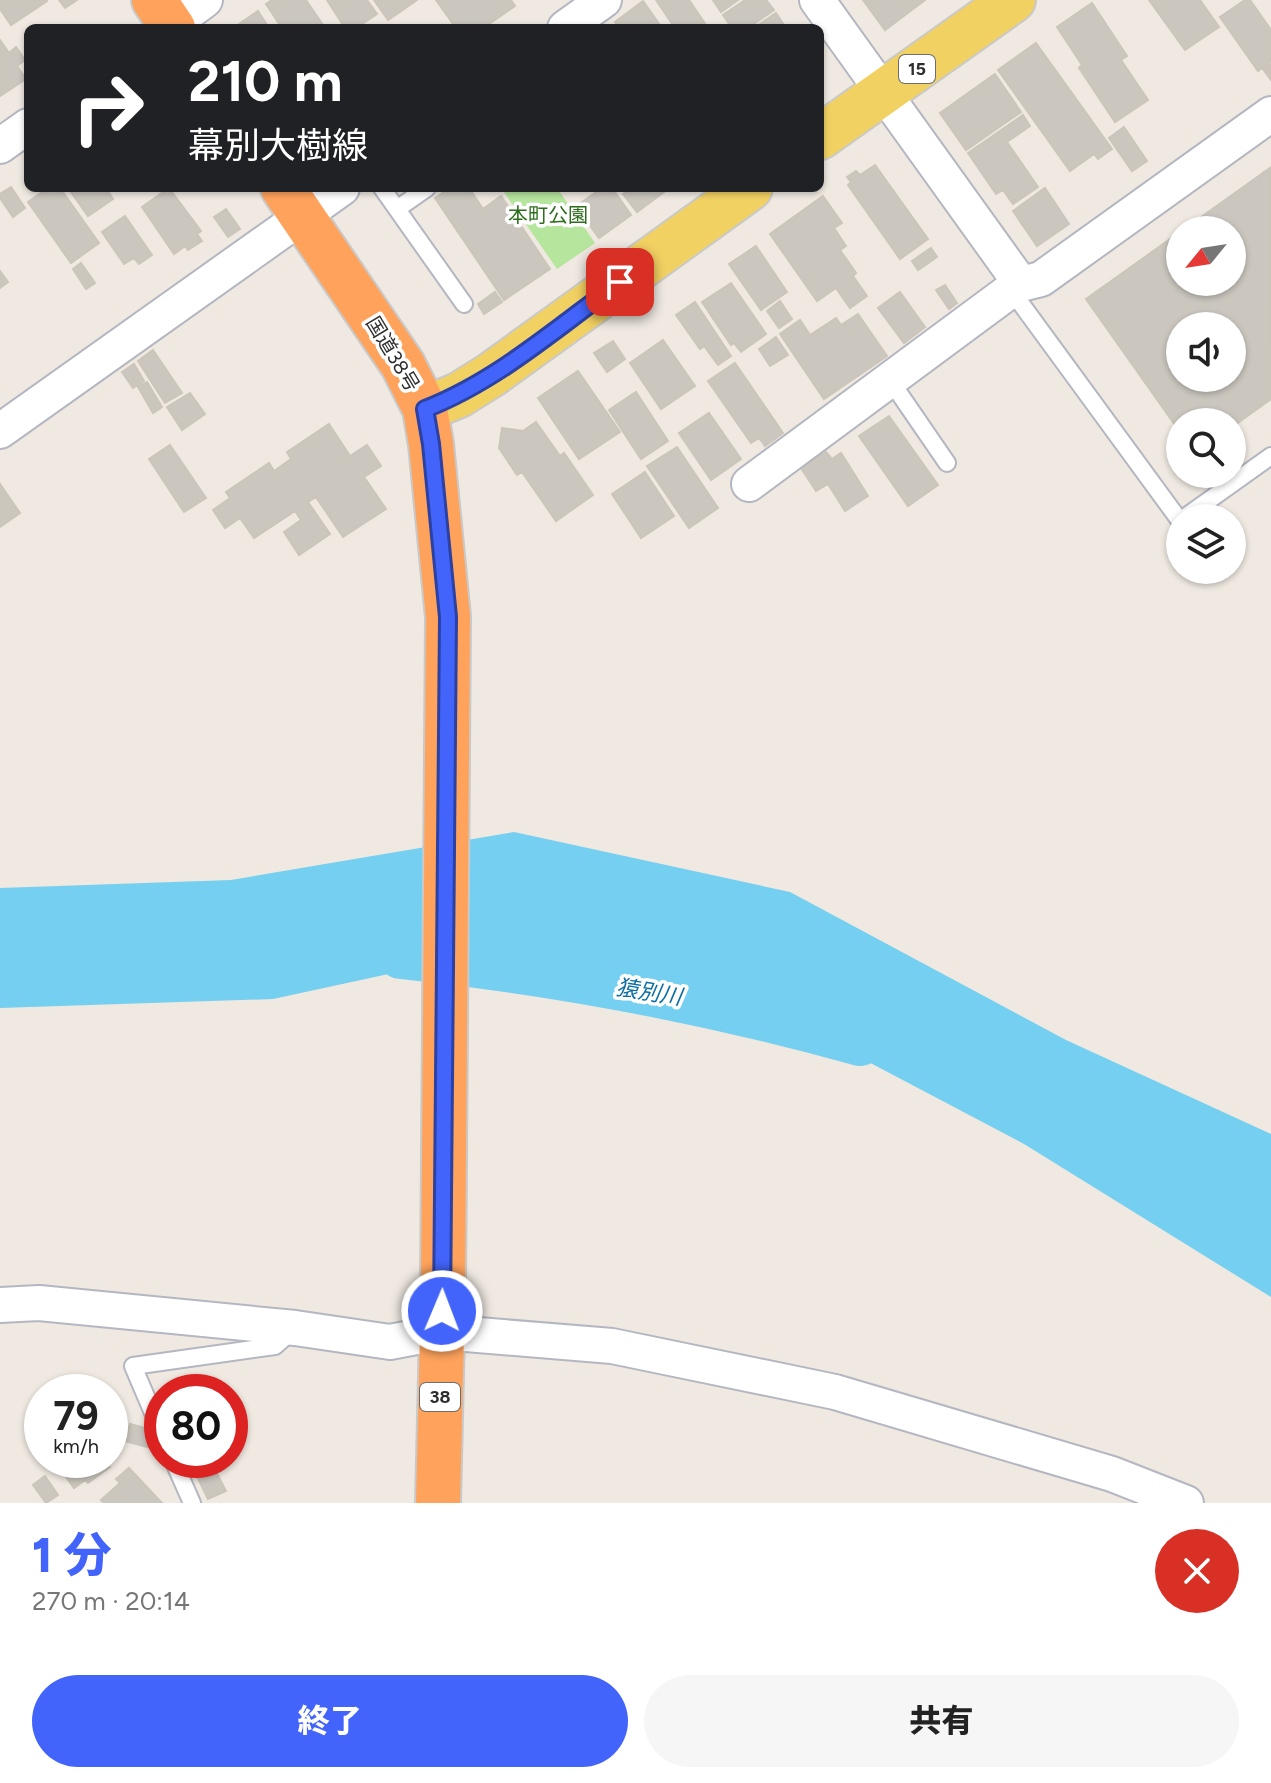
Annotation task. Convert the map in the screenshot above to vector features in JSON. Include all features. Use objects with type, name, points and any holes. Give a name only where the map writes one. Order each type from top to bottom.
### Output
[{"type":"highway","name":"国道38号","points":[[293,202],[403,365],[425,409],[431,444],[448,617],[438,1503]]},
{"type":"main road","name":"15","points":[[824,134],[1013,0]]},
{"type":"main road","points":[[425,409],[459,395],[491,375],[744,192]]},
{"type":"street","points":[[571,24],[604,0]]},
{"type":"street","points":[[817,0],[1016,287]]},
{"type":"street","points":[[749,484],[1016,287],[1041,279],[1271,114]]},
{"type":"street","points":[[0,146],[24,129]]},
{"type":"street","points":[[0,431],[293,202],[328,192]]},
{"type":"street","points":[[0,1305],[39,1303],[295,1328],[390,1342],[442,1311],[835,1392],[1112,1474],[1186,1503]]},
{"type":"lane","points":[[385,192],[464,304]]},
{"type":"lane","points":[[397,209],[421,192]]},
{"type":"lane","points":[[1016,287],[1171,504]]},
{"type":"lane","points":[[890,380],[947,463]]},
{"type":"lane","points":[[1204,504],[1271,456]]},
{"type":"lane","points":[[144,1392],[133,1366],[275,1346],[295,1328]]},
{"type":"lane","points":[[181,1478],[192,1503]]},
{"type":"green space","name":"本町公園","points":[[504,192],[560,192],[595,243],[557,269]]},
{"type":"water","points":[[514,832],[790,892],[1066,1040],[1271,1134],[1271,1297],[1024,1144],[713,980],[523,945],[273,999],[0,1008],[0,888],[231,880]]},
{"type":"building","points":[[0,0],[47,1],[11,25],[0,9]]},
{"type":"building","points":[[59,0],[77,0],[65,8]]},
{"type":"building","points":[[272,0],[306,0],[322,24],[279,24],[266,4]]},
{"type":"building","points":[[327,0],[367,0],[377,14],[362,24],[342,24]]},
{"type":"building","points":[[374,0],[417,0],[388,20]]},
{"type":"building","points":[[436,0],[511,0],[515,6],[489,24],[453,24]]},
{"type":"building","points":[[656,0],[689,0],[705,24],[672,24]]},
{"type":"building","points":[[713,0],[738,0],[721,12]]},
{"type":"building","points":[[745,0],[766,0],[774,10],[754,24],[729,24],[723,15]]},
{"type":"building","points":[[863,0],[925,0],[885,30]]},
{"type":"building","points":[[1149,0],[1200,0],[1219,27],[1185,50]]},
{"type":"building","points":[[1245,0],[1250,0],[1271,30],[1271,61],[1258,71],[1220,17]]},
{"type":"building","points":[[643,1],[659,24],[616,24]]},
{"type":"building","points":[[1092,3],[1127,56],[1121,60],[1148,100],[1115,122],[1079,68],[1082,65],[1057,27]]},
{"type":"building","points":[[258,11],[266,24],[239,24]]},
{"type":"building","points":[[776,13],[783,24],[760,24]]},
{"type":"building","points":[[0,40],[9,53],[16,47],[24,59],[17,66],[24,80],[0,96]]},
{"type":"building","points":[[1036,43],[1112,149],[1098,159],[1094,154],[1070,171],[998,70]]},
{"type":"building","points":[[1271,64],[1271,80],[1263,69]]},
{"type":"building","points":[[995,74],[1021,112],[966,150],[940,113]]},
{"type":"building","points":[[1023,115],[1030,126],[1007,142],[1038,187],[1013,204],[1003,190],[996,194],[968,153]]},
{"type":"building","points":[[1124,127],[1147,161],[1132,171],[1109,138]]},
{"type":"building","points":[[875,165],[928,239],[900,259],[848,185],[851,182],[847,177],[856,171],[860,175]]},
{"type":"building","points":[[1270,168],[1271,399],[1246,417],[1246,408],[1166,408],[1166,412],[1086,299],[1166,242],[1166,296],[1246,296],[1246,216],[1203,216]]},
{"type":"building","points":[[11,187],[25,208],[13,217],[0,198],[0,194]]},
{"type":"building","points":[[1045,188],[1069,224],[1037,246],[1013,211]]},
{"type":"building","points":[[42,192],[63,192],[99,243],[71,263],[28,202]]},
{"type":"building","points":[[71,192],[109,192],[113,199],[88,216]]},
{"type":"building","points":[[163,192],[172,192],[201,231],[197,234],[202,241],[188,250],[185,246],[174,254],[142,207]]},
{"type":"building","points":[[444,192],[472,192],[483,209],[501,196],[550,269],[504,300],[435,198]]},
{"type":"building","points":[[596,192],[615,192],[631,215],[599,238],[576,206]]},
{"type":"building","points":[[626,192],[664,192],[637,212],[623,194]]},
{"type":"building","points":[[823,196],[842,223],[834,228],[846,246],[840,250],[867,296],[850,308],[836,288],[817,301],[770,234]]},
{"type":"building","points":[[226,209],[240,229],[228,237],[214,217]]},
{"type":"building","points":[[125,216],[152,255],[139,264],[134,258],[124,264],[102,232]]},
{"type":"building","points":[[756,246],[787,292],[761,310],[729,264]]},
{"type":"building","points":[[931,248],[937,257],[918,270],[912,261]]},
{"type":"building","points":[[81,263],[95,283],[86,289],[73,269]]},
{"type":"building","points":[[0,271],[8,282],[0,288]]},
{"type":"building","points":[[731,283],[766,334],[741,352],[734,343],[731,345],[702,302]]},
{"type":"building","points":[[945,285],[957,303],[949,309],[936,290]]},
{"type":"building","points":[[495,292],[502,302],[484,314],[478,304]]},
{"type":"building","points":[[900,292],[925,327],[904,343],[878,308]]},
{"type":"building","points":[[780,301],[792,319],[779,328],[767,311]]},
{"type":"building","points":[[695,302],[731,356],[718,365],[704,346],[700,349],[676,315]]},
{"type":"building","points":[[858,314],[887,356],[824,399],[780,334],[800,320],[810,335],[836,318],[841,325]]},
{"type":"building","points":[[776,337],[788,355],[770,366],[759,349]]},
{"type":"building","points":[[663,340],[695,386],[661,409],[630,363]]},
{"type":"building","points":[[613,341],[625,359],[607,372],[594,353]]},
{"type":"building","points":[[153,350],[182,393],[165,403],[138,361]]},
{"type":"building","points":[[735,363],[783,433],[765,446],[759,438],[751,443],[708,381]]},
{"type":"building","points":[[134,364],[144,381],[133,388],[122,372]]},
{"type":"building","points":[[578,371],[620,432],[579,459],[538,398]]},
{"type":"building","points":[[147,382],[162,407],[153,413],[138,387]]},
{"type":"building","points":[[636,392],[668,441],[641,459],[609,410]]},
{"type":"building","points":[[190,393],[205,414],[182,430],[167,407]]},
{"type":"building","points":[[709,413],[741,459],[711,480],[679,433]]},
{"type":"building","points":[[889,416],[938,485],[908,506],[859,436]]},
{"type":"building","points":[[536,422],[560,456],[564,453],[593,495],[556,521],[522,472],[517,475],[499,448],[502,428],[523,431]]},
{"type":"building","points":[[329,424],[350,456],[367,445],[381,466],[364,477],[386,509],[343,537],[316,497],[308,502],[330,534],[299,555],[284,532],[301,520],[295,511],[254,538],[240,518],[225,528],[213,510],[230,498],[226,492],[269,463],[274,471],[291,459],[287,452]]},
{"type":"building","points":[[170,445],[206,498],[184,512],[149,459]]},
{"type":"building","points":[[677,447],[718,508],[689,528],[647,466]]},
{"type":"building","points":[[826,452],[832,459],[841,453],[868,496],[845,511],[828,484],[816,491],[801,468]]},
{"type":"building","points":[[645,472],[674,516],[641,538],[612,494]]},
{"type":"building","points":[[0,484],[20,513],[0,527]]},
{"type":"building","points":[[130,1424],[144,1428],[144,1446],[128,1442]]},
{"type":"building","points":[[128,1469],[162,1503],[104,1503],[101,1500],[120,1483],[117,1478],[128,1478]]},
{"type":"building","points":[[46,1478],[58,1495],[46,1503],[33,1485]]},
{"type":"building","points":[[67,1478],[95,1478],[88,1483],[85,1480],[74,1488]]},
{"type":"building","points":[[198,1478],[219,1478],[226,1491],[208,1499]]},
{"type":"waterway","name":"猿別川","points":[[401,954],[575,977],[689,999],[860,1041]]},
{"type":"route","points":[[442,1311],[448,617],[425,409],[459,395],[491,375],[620,282]]}]
